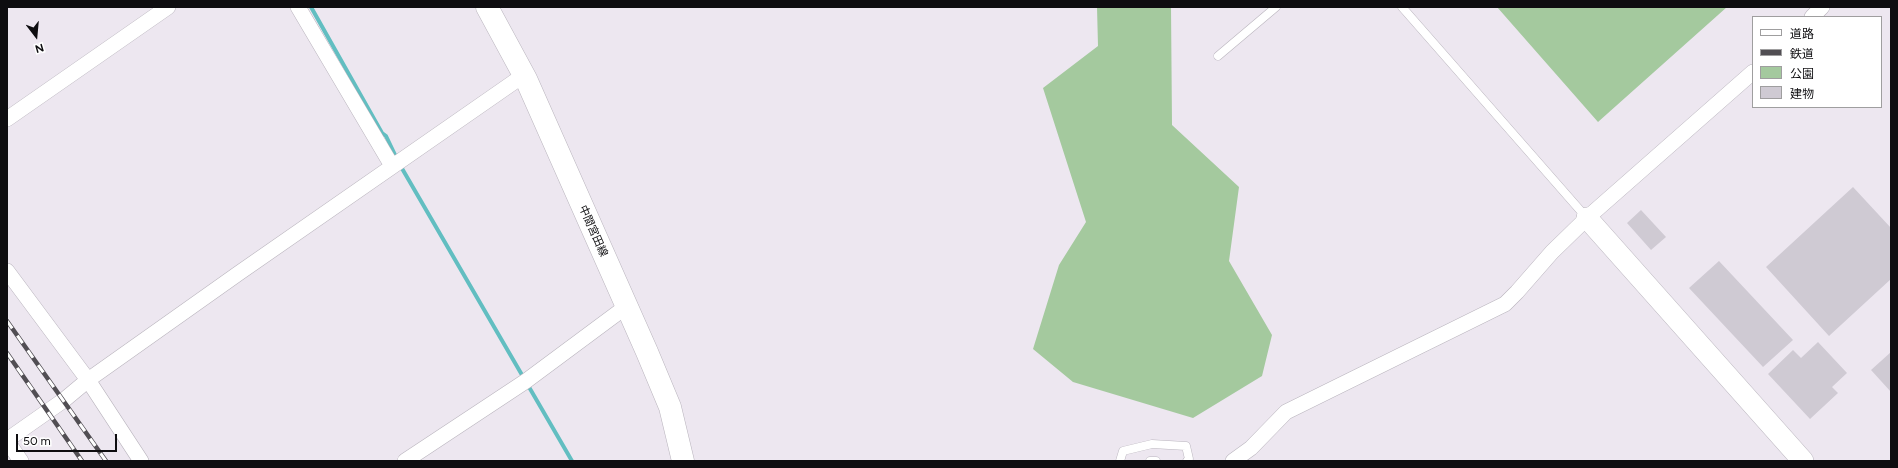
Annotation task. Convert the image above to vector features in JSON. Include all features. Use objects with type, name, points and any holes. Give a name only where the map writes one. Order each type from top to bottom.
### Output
[{"type":"main road","name":"中間宮田線","points":[[487,7],[524,75],[627,306],[670,407],[683,461]]},
{"type":"street","points":[[7,119],[168,7]]},
{"type":"street","points":[[298,7],[392,166]]},
{"type":"street","points":[[1813,16],[1822,7]]},
{"type":"street","points":[[1233,461],[1251,448],[1286,412],[1505,304],[1552,252],[1587,218],[1752,73]]},
{"type":"street","points":[[21,461],[7,441],[64,400],[88,380],[524,75]]},
{"type":"street","points":[[1587,218],[1803,461]]},
{"type":"street","points":[[7,271],[88,380],[141,461]]},
{"type":"street","points":[[405,461],[526,381],[627,306]]},
{"type":"lane","points":[[1218,56],[1276,7]]},
{"type":"lane","points":[[1402,7],[1587,218]]},
{"type":"lane","points":[[1120,461],[1123,451],[1152,444],[1186,446],[1189,459],[1187,461]]},
{"type":"lane","points":[[1150,461],[1156,461]]},
{"type":"green space","points":[[1097,7],[1171,7],[1172,125],[1239,187],[1229,261],[1272,335],[1262,376],[1193,418],[1073,382],[1033,349],[1059,265],[1086,222],[1043,88],[1098,46]]},
{"type":"green space","points":[[1497,7],[1727,7],[1598,122]]},
{"type":"building","points":[[1853,187],[1891,228],[1891,279],[1829,336],[1766,267]]},
{"type":"building","points":[[1641,210],[1666,237],[1651,250],[1627,223]]},
{"type":"building","points":[[1719,261],[1793,340],[1763,367],[1689,288]]},
{"type":"building","points":[[1818,342],[1847,373],[1832,387],[1838,393],[1810,419],[1768,374],[1793,350],[1801,358]]},
{"type":"building","points":[[1891,352],[1891,392],[1871,370]]},
{"type":"waterway","points":[[311,7],[382,133],[386,136],[397,159]]},
{"type":"waterway","points":[[400,165],[572,461]]},
{"type":"railway","points":[[7,321],[106,461]]},
{"type":"railway","points":[[7,353],[82,461]]}]
